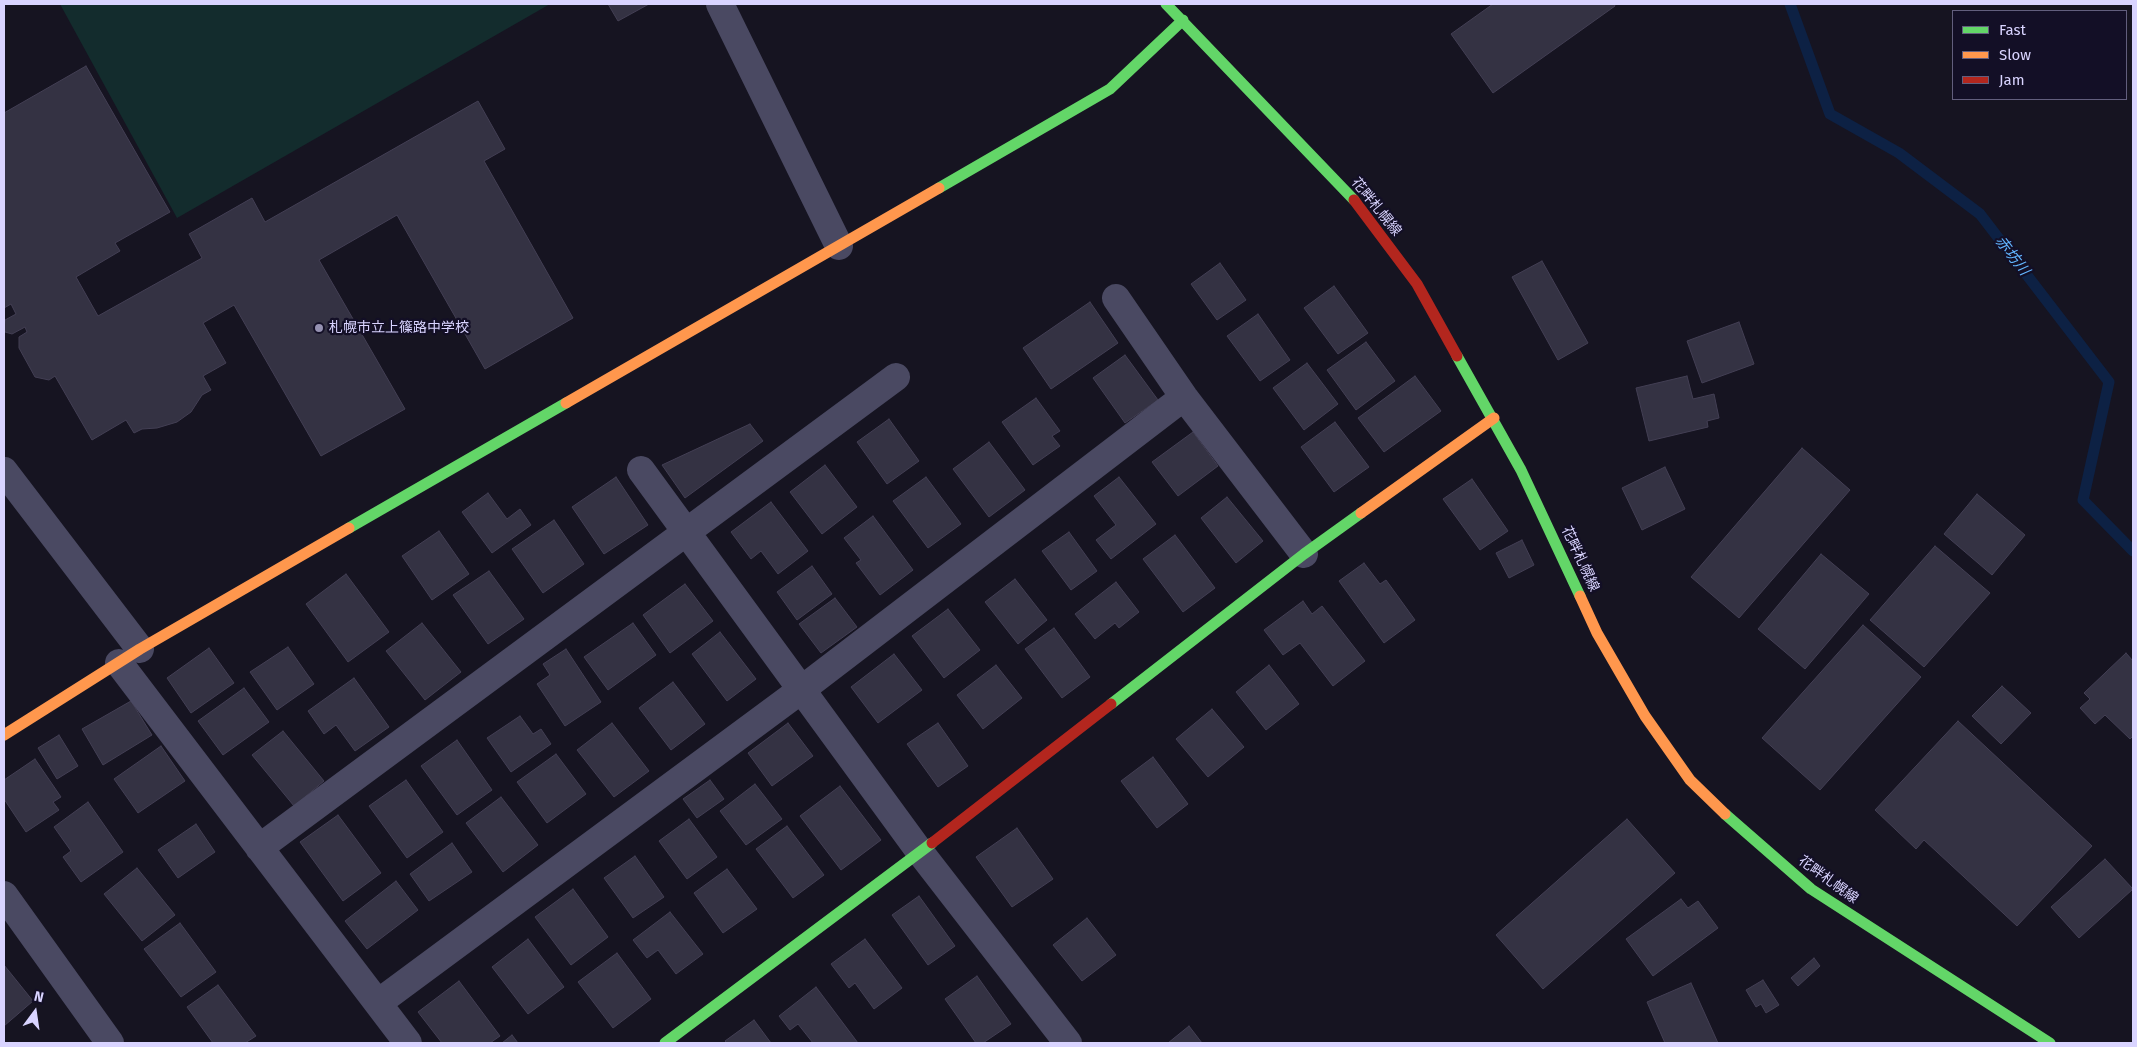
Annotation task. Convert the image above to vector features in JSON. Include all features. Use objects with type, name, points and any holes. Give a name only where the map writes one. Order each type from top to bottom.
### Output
[{"type":"street","points":[[720,4],[839,246]]},
{"type":"street","name":"花畔札幌線","points":[[1166,4],[1349,194],[1417,284],[1494,418],[1521,470],[1598,633],[1645,716],[1690,780],[1746,834],[1811,890],[2050,1043]]},
{"type":"street","points":[[4,735],[129,656],[1110,89],[1183,20]]},
{"type":"street","points":[[1116,298],[1184,397],[1304,554]]},
{"type":"street","points":[[259,848],[896,377]]},
{"type":"street","points":[[378,1003],[801,690],[1184,397]]},
{"type":"street","points":[[665,1043],[920,852],[1304,554],[1494,418]]},
{"type":"street","points":[[641,470],[920,852],[1067,1043]]},
{"type":"street","points":[[4,471],[259,848],[408,1043]]},
{"type":"street","points":[[4,895],[12,926],[110,1043]]},
{"type":"green space","points":[[60,4],[550,4],[177,218]]},
{"type":"building","points":[[608,4],[649,4],[618,21]]},
{"type":"building","points":[[1493,4],[1614,4],[1615,6],[1493,93],[1451,34]]},
{"type":"building","points":[[86,66],[170,212],[115,243],[120,251],[76,277],[98,316],[202,258],[189,234],[252,198],[265,222],[478,101],[505,149],[484,161],[573,318],[485,369],[397,215],[319,260],[405,409],[321,456],[234,305],[203,323],[226,363],[203,376],[211,390],[202,395],[191,412],[177,422],[157,428],[142,429],[134,433],[126,420],[92,440],[55,376],[49,380],[35,377],[19,348],[19,337],[27,332],[25,327],[12,334],[5,332],[4,329],[5,320],[16,314],[11,304],[4,308],[4,113]]},
{"type":"building","points":[[1542,261],[1588,343],[1558,360],[1512,277]]},
{"type":"building","points":[[1220,263],[1246,300],[1217,320],[1191,284]]},
{"type":"building","points":[[1334,286],[1368,333],[1338,354],[1304,308]]},
{"type":"building","points":[[1090,302],[1118,343],[1051,389],[1023,348]]},
{"type":"building","points":[[1258,314],[1290,360],[1260,381],[1227,336]]},
{"type":"building","points":[[1739,322],[1754,364],[1702,383],[1687,341]]},
{"type":"building","points":[[1366,342],[1395,381],[1356,410],[1327,370]]},
{"type":"building","points":[[1125,355],[1158,400],[1125,423],[1093,378]]},
{"type":"building","points":[[1307,363],[1338,404],[1304,430],[1273,388]]},
{"type":"building","points":[[1415,376],[1441,411],[1384,452],[1358,418]]},
{"type":"building","points":[[1687,376],[1693,399],[1714,394],[1719,418],[1707,421],[1708,427],[1649,441],[1636,388]]},
{"type":"building","points":[[1036,398],[1060,431],[1052,436],[1060,446],[1033,465],[1002,422]]},
{"type":"building","points":[[889,419],[919,461],[887,484],[857,442]]},
{"type":"building","points":[[1335,422],[1369,467],[1334,492],[1301,447]]},
{"type":"building","points":[[750,424],[763,441],[685,498],[662,465]]},
{"type":"building","points":[[1193,432],[1218,466],[1178,496],[1152,462]]},
{"type":"building","points":[[989,442],[1025,490],[989,517],[953,469]]},
{"type":"building","points":[[1802,448],[1850,490],[1739,618],[1691,577]]},
{"type":"building","points":[[825,465],[857,507],[822,534],[790,492]]},
{"type":"building","points":[[1665,467],[1685,509],[1642,530],[1622,488]]},
{"type":"building","points":[[616,477],[648,525],[604,554],[572,507]]},
{"type":"building","points":[[926,477],[961,524],[928,548],[893,501]]},
{"type":"building","points":[[1119,477],[1156,524],[1111,559],[1096,540],[1116,525],[1094,496]]},
{"type":"building","points":[[1472,479],[1508,531],[1480,550],[1443,499]]},
{"type":"building","points":[[488,493],[507,519],[520,509],[531,525],[492,553],[462,512]]},
{"type":"building","points":[[1977,494],[2025,535],[1992,575],[1944,534]]},
{"type":"building","points":[[1227,497],[1263,541],[1236,563],[1201,518]]},
{"type":"building","points":[[771,502],[808,551],[778,574],[761,551],[751,559],[731,532]]},
{"type":"building","points":[[873,516],[913,570],[880,595],[856,563],[861,560],[844,538]]},
{"type":"building","points":[[554,520],[584,564],[543,593],[512,549]]},
{"type":"building","points":[[439,531],[469,574],[432,600],[402,556]]},
{"type":"building","points":[[1069,532],[1097,571],[1071,590],[1042,551]]},
{"type":"building","points":[[1175,535],[1215,588],[1183,612],[1143,559]]},
{"type":"building","points":[[1522,540],[1534,565],[1509,578],[1496,553]]},
{"type":"building","points":[[1935,546],[1990,593],[1924,667],[1870,620]]},
{"type":"building","points":[[1821,554],[1869,594],[1805,669],[1758,629]]},
{"type":"building","points":[[1364,563],[1380,584],[1386,580],[1415,620],[1384,643],[1339,581]]},
{"type":"building","points":[[812,566],[832,594],[797,620],[777,592]]},
{"type":"building","points":[[489,571],[524,619],[488,644],[453,595]]},
{"type":"building","points":[[346,574],[389,632],[348,662],[306,604]]},
{"type":"building","points":[[1015,579],[1047,620],[1018,644],[985,602]]},
{"type":"building","points":[[1116,582],[1139,612],[1119,628],[1115,623],[1095,639],[1075,614]]},
{"type":"building","points":[[685,584],[713,621],[670,653],[643,615]]},
{"type":"building","points":[[835,598],[857,627],[821,653],[799,624]]},
{"type":"building","points":[[1303,601],[1312,614],[1322,606],[1365,661],[1333,686],[1300,643],[1283,655],[1264,630]]},
{"type":"building","points":[[948,609],[980,650],[944,678],[912,636]]},
{"type":"building","points":[[422,623],[461,672],[425,700],[386,651]]},
{"type":"building","points":[[633,623],[656,655],[608,690],[584,657]]},
{"type":"building","points":[[1863,625],[1921,677],[1820,790],[1762,738]]},
{"type":"building","points":[[1054,628],[1090,677],[1062,698],[1025,649]]},
{"type":"building","points":[[720,632],[756,679],[727,701],[692,654]]},
{"type":"building","points":[[288,647],[314,684],[277,710],[250,672]]},
{"type":"building","points":[[209,648],[234,683],[191,713],[167,678]]},
{"type":"building","points":[[566,649],[601,702],[565,726],[537,684],[550,675],[543,664]]},
{"type":"building","points":[[2126,653],[2133,661],[2133,736],[2130,739],[2105,715],[2095,724],[2080,708],[2090,699],[2084,693]]},
{"type":"building","points":[[894,654],[922,690],[878,723],[851,687]]},
{"type":"building","points":[[996,665],[1022,698],[983,729],[957,695]]},
{"type":"building","points":[[1269,665],[1299,704],[1266,730],[1236,692]]},
{"type":"building","points":[[354,678],[389,727],[355,751],[336,725],[324,734],[308,711]]},
{"type":"building","points":[[673,682],[705,724],[671,750],[639,708]]},
{"type":"building","points":[[2002,686],[2031,713],[2001,744],[1972,716]]},
{"type":"building","points":[[244,688],[269,722],[223,755],[198,721]]},
{"type":"building","points":[[131,701],[152,735],[103,765],[82,729]]},
{"type":"building","points":[[1212,709],[1244,747],[1208,777],[1176,739]]},
{"type":"building","points":[[520,716],[533,734],[541,729],[551,744],[511,772],[487,738]]},
{"type":"building","points":[[1958,721],[2092,846],[2017,926],[1924,840],[1916,849],[1875,810]]},
{"type":"building","points":[[612,723],[649,771],[614,797],[577,750]]},
{"type":"building","points":[[788,723],[813,756],[772,786],[748,753]]},
{"type":"building","points":[[938,723],[968,766],[938,787],[907,744]]},
{"type":"building","points":[[283,731],[324,781],[294,806],[252,755]]},
{"type":"building","points":[[59,735],[78,766],[57,779],[38,748]]},
{"type":"building","points":[[457,740],[492,790],[457,815],[421,766]]},
{"type":"building","points":[[161,746],[185,781],[138,813],[114,779]]},
{"type":"building","points":[[556,754],[586,794],[547,823],[517,782]]},
{"type":"building","points":[[1153,757],[1188,804],[1157,828],[1121,781]]},
{"type":"building","points":[[35,759],[61,797],[53,802],[59,810],[26,832],[4,799],[4,780]]},
{"type":"building","points":[[406,780],[443,832],[407,858],[369,806]]},
{"type":"building","points":[[710,780],[724,799],[697,818],[683,799]]},
{"type":"building","points":[[755,784],[782,819],[746,845],[720,811]]},
{"type":"building","points":[[840,786],[881,840],[841,870],[800,816]]},
{"type":"building","points":[[501,797],[538,845],[503,872],[466,823]]},
{"type":"building","points":[[88,802],[123,852],[81,882],[63,857],[71,851],[54,827]]},
{"type":"building","points":[[338,815],[381,873],[343,901],[300,842]]},
{"type":"building","points":[[689,819],[717,857],[687,879],[659,841]]},
{"type":"building","points":[[1627,819],[1675,873],[1543,989],[1496,935]]},
{"type":"building","points":[[196,824],[215,852],[178,878],[158,850]]},
{"type":"building","points":[[787,826],[824,875],[793,898],[756,849]]},
{"type":"building","points":[[1017,828],[1053,879],[1012,907],[976,857]]},
{"type":"building","points":[[452,843],[472,872],[429,901],[410,874]]},
{"type":"building","points":[[635,856],[664,897],[633,918],[604,878]]},
{"type":"building","points":[[2105,859],[2133,889],[2079,938],[2051,907]]},
{"type":"building","points":[[137,868],[175,915],[142,941],[104,894]]},
{"type":"building","points":[[727,869],[757,909],[723,933],[694,893]]},
{"type":"building","points":[[396,881],[418,910],[367,949],[345,921]]},
{"type":"building","points":[[573,889],[608,937],[571,965],[535,917]]},
{"type":"building","points":[[919,896],[955,946],[928,965],[892,915]]},
{"type":"building","points":[[1681,899],[1688,908],[1698,901],[1718,928],[1653,976],[1626,939]]},
{"type":"building","points":[[670,912],[703,954],[676,974],[658,950],[647,958],[633,940]]},
{"type":"building","points":[[1087,918],[1116,955],[1082,981],[1053,945]]},
{"type":"building","points":[[180,923],[216,972],[181,997],[144,949]]},
{"type":"building","points":[[528,939],[564,987],[528,1014],[492,967]]},
{"type":"building","points":[[865,939],[902,988],[874,1009],[855,983],[849,988],[831,964]]},
{"type":"building","points":[[617,953],[651,999],[613,1028],[578,982]]},
{"type":"building","points":[[1814,958],[1820,966],[1798,986],[1791,978]]},
{"type":"building","points":[[4,965],[33,1001],[4,1026]]},
{"type":"building","points":[[977,976],[1011,1024],[983,1043],[976,1043],[945,999]]},
{"type":"building","points":[[1763,980],[1779,1005],[1766,1013],[1761,1004],[1756,1007],[1746,990]]},
{"type":"building","points":[[459,981],[500,1036],[490,1043],[442,1043],[418,1012]]},
{"type":"building","points":[[1691,983],[1718,1043],[1665,1043],[1647,1002]]},
{"type":"building","points":[[218,985],[256,1036],[245,1043],[213,1043],[187,1007]]},
{"type":"building","points":[[816,987],[858,1043],[813,1043],[798,1024],[790,1030],[779,1016]]},
{"type":"building","points":[[754,1020],[771,1043],[727,1043],[725,1041]]},
{"type":"building","points":[[1189,1026],[1202,1043],[1168,1043]]},
{"type":"building","points":[[512,1035],[518,1043],[502,1043]]},
{"type":"waterway","name":"赤坊川","points":[[1790,4],[1830,114],[1899,153],[1980,214],[2109,382],[2083,500],[2133,551]]},
{"type":"traffic: fast","points":[[1166,4],[1354,200]]},
{"type":"traffic: fast","points":[[939,188],[1110,89],[1183,20]]},
{"type":"traffic: fast","points":[[1457,356],[1521,470],[1580,596]]},
{"type":"traffic: fast","points":[[349,528],[566,403]]},
{"type":"traffic: fast","points":[[1111,704],[1304,554],[1361,513]]},
{"type":"traffic: fast","points":[[1725,814],[1811,889],[2050,1043]]},
{"type":"traffic: fast","points":[[665,1043],[932,843]]},
{"type":"traffic: slow","points":[[566,403],[939,188]]},
{"type":"traffic: slow","points":[[1361,513],[1494,418]]},
{"type":"traffic: slow","points":[[4,735],[140,649],[349,528]]},
{"type":"traffic: slow","points":[[1580,596],[1597,633],[1645,716],[1690,780],[1725,814]]},
{"type":"traffic: jam","points":[[1354,200],[1417,284],[1457,356]]},
{"type":"traffic: jam","points":[[932,843],[1111,704]]},
{"type":"place","name":"札幌市立上篠路中学校","points":[[319,328]]}]
